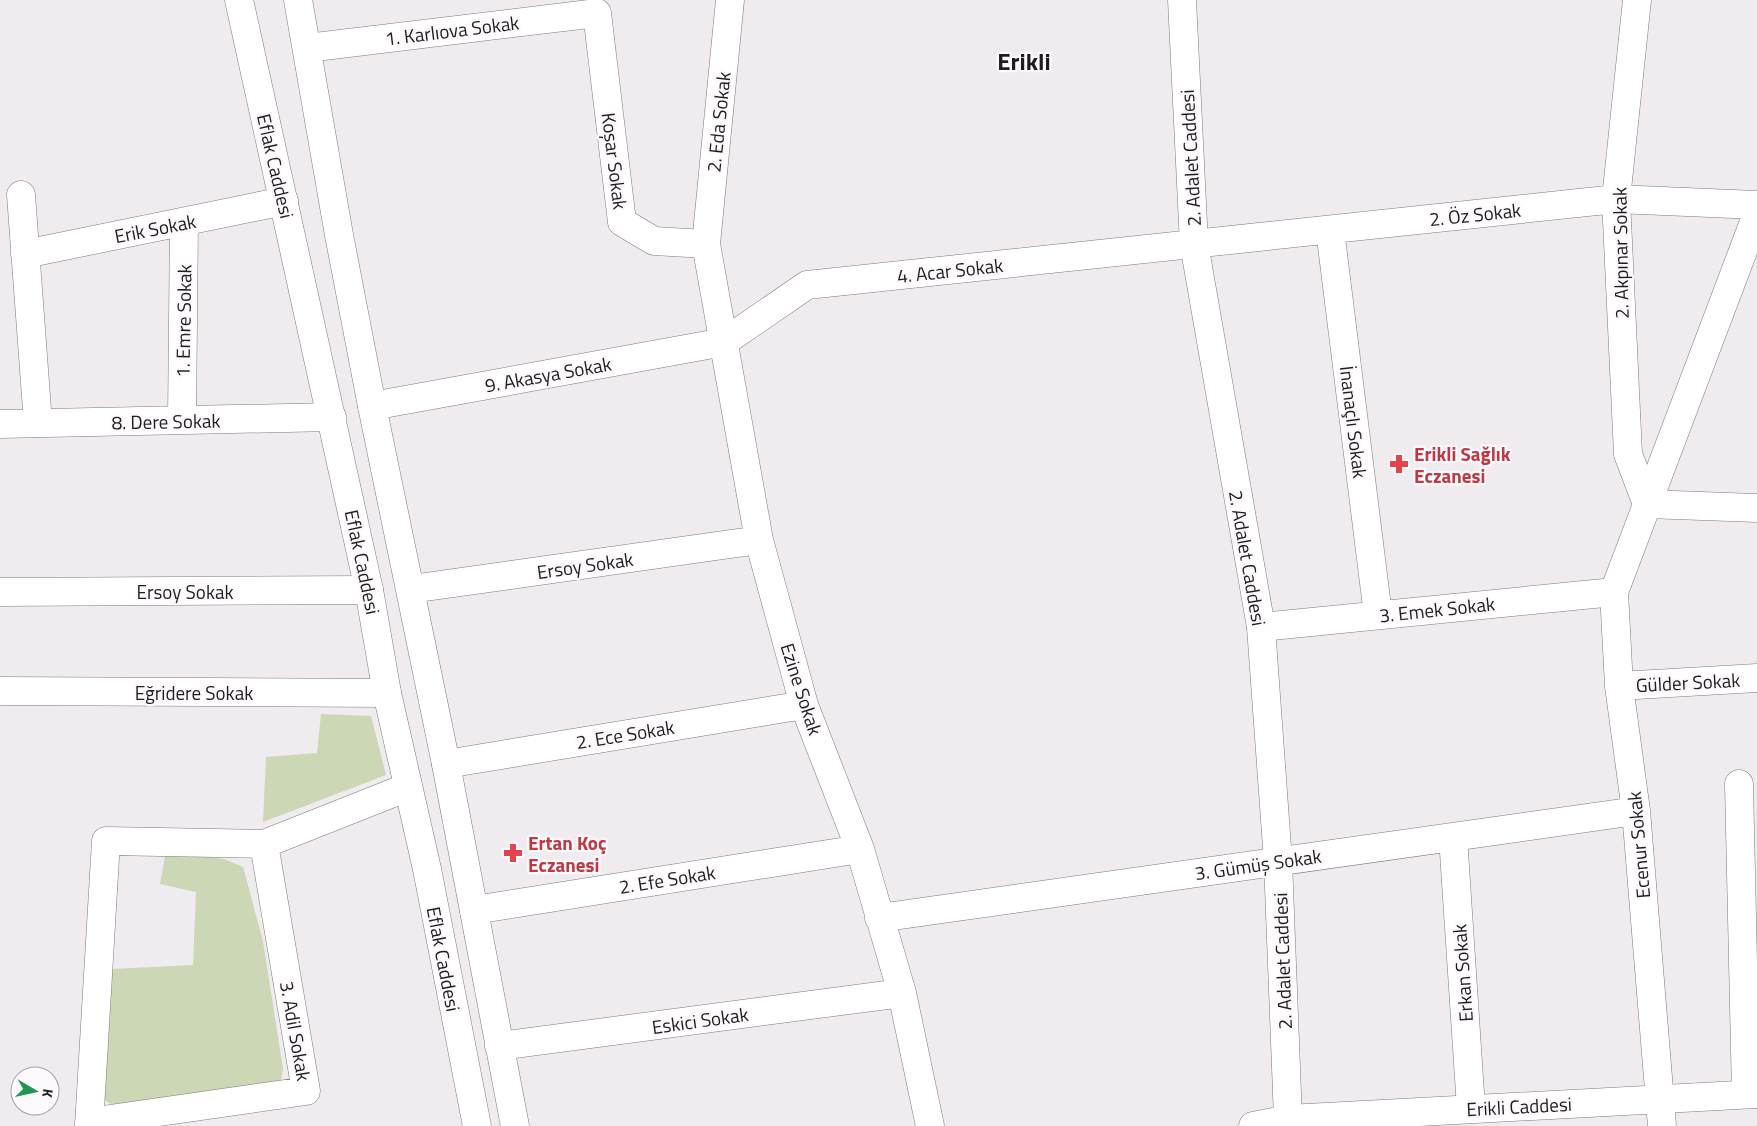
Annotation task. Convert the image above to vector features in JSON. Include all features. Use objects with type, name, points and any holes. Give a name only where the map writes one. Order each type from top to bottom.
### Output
[{"type":"street","name":"Eflak Caddesi","points":[[239,0],[369,590],[388,693],[427,868],[477,1126]]},
{"type":"street","name":"Eflak Caddesi","points":[[298,0],[339,235],[372,406],[446,764],[515,1126]]},
{"type":"street","name":"2. Eda Sokak","points":[[706,244],[730,0]]},
{"type":"street","name":"2. Adalet Caddesi","points":[[1182,0],[1194,244],[1261,627],[1278,861],[1288,1123]]},
{"type":"street","name":"2. Akpınar Sokak","points":[[1637,0],[1616,199],[1628,454],[1647,504]]},
{"type":"street","name":"1. Karlıova Sokak","points":[[306,48],[596,12]]},
{"type":"street","name":"Koşar Sokak","points":[[596,12],[622,222],[654,241],[706,244]]},
{"type":"street","points":[[21,195],[38,423]]},
{"type":"street","name":"2. Öz Sokak","points":[[1194,244],[1616,199],[1757,205]]},
{"type":"street","name":"Erik Sokak","points":[[25,254],[284,201]]},
{"type":"street","points":[[1614,592],[1757,214]]},
{"type":"street","name":"1. Emre Sokak","points":[[182,420],[184,222]]},
{"type":"street","name":"İnanaçlı Sokak","points":[[1330,230],[1378,615]]},
{"type":"street","name":"Ezine Sokak","points":[[706,244],[759,540],[804,705],[860,849],[902,993],[930,1126]]},
{"type":"street","name":"4. Acar Sokak","points":[[724,342],[807,285],[1194,244]]},
{"type":"street","name":"9. Akasya Sokak","points":[[372,406],[724,342]]},
{"type":"street","name":"8. Dere Sokak","points":[[0,424],[332,417]]},
{"type":"street","points":[[1647,504],[1757,508]]},
{"type":"street","name":"Ersoy Sokak","points":[[410,589],[759,540]]},
{"type":"street","name":"Ersoy Sokak","points":[[0,592],[369,590]]},
{"type":"street","name":"3. Emek Sokak","points":[[1261,627],[1614,592]]},
{"type":"street","name":"Ecenur Sokak","points":[[1614,592],[1619,686],[1636,811],[1662,1126]]},
{"type":"street","name":"Gülder Sokak","points":[[1619,686],[1757,678]]},
{"type":"street","name":"Eğridere Sokak","points":[[0,691],[388,693]]},
{"type":"street","name":"2. Ece Sokak","points":[[446,764],[804,705]]},
{"type":"street","points":[[1739,784],[1752,1094]]},
{"type":"street","name":"3. Adil Sokak","points":[[264,844],[306,1091],[89,1124],[106,841],[264,844],[408,787]]},
{"type":"street","name":"3. Gümüş Sokak","points":[[879,918],[1636,811]]},
{"type":"street","name":"Erkan Sokak","points":[[1453,837],[1460,1115]]},
{"type":"street","name":"2. Efe Sokak","points":[[474,910],[860,849]]},
{"type":"street","name":"Eskici Sokak","points":[[499,1046],[902,993]]},
{"type":"street","name":"Erikli Caddesi","points":[[1253,1126],[1460,1115],[1659,1098],[1752,1094]]},
{"type":"green space","points":[[321,714],[371,716],[386,775],[263,822],[266,757],[317,753]]},
{"type":"green space","points":[[166,851],[224,859],[243,867],[263,941],[283,1069],[280,1085],[120,1109],[99,1097],[111,969],[193,965],[196,892],[160,884]]},
{"type":"place","name":"Erikli Sağlık Eczanesi","points":[[1399,464]]},
{"type":"place","name":"Ertan Koç Eczanesi","points":[[513,853]]},
{"type":"district","name":"Erikli","points":[[1024,61]]}]
